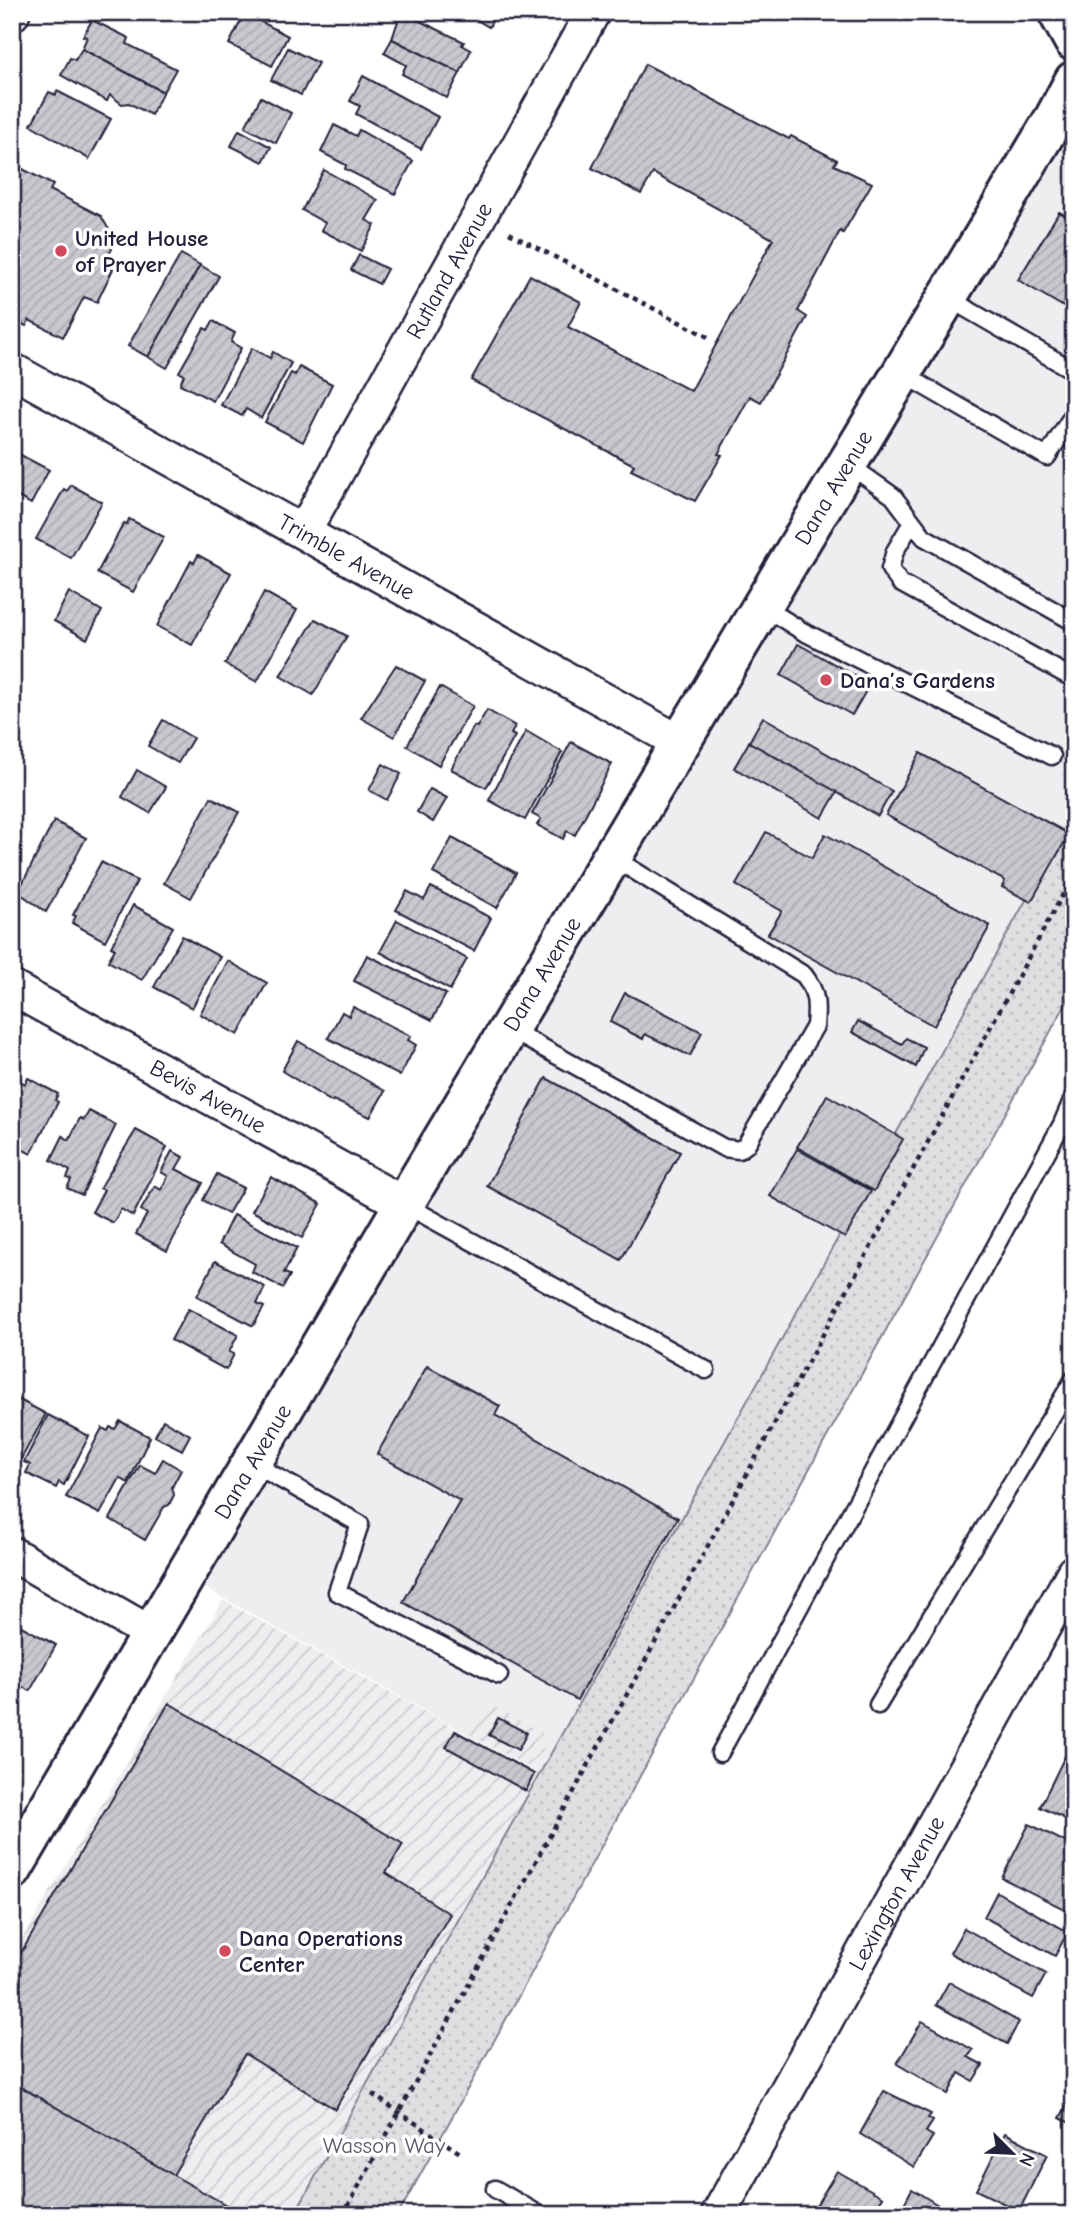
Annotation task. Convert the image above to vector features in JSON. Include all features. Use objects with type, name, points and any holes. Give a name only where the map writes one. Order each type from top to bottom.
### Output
[{"type":"street","name":"Rutland Avenue","points":[[304,531],[593,12]]},
{"type":"street","points":[[1058,12],[1074,41]]},
{"type":"street","name":"Dana Avenue","points":[[12,1870],[404,1204],[849,465],[1074,81]]},
{"type":"street","name":"Trimble Avenue","points":[[12,370],[681,743]]},
{"type":"street","name":"Bevis Avenue","points":[[12,988],[404,1204]]},
{"type":"street","points":[[12,1554],[152,1633]]},
{"type":"street","name":"Lexington Avenue","points":[[718,2215],[1074,1572]]},
{"type":"lane","points":[[948,298],[1074,371]]},
{"type":"lane","points":[[903,374],[1047,457],[1074,413]]},
{"type":"lane","points":[[849,465],[893,496],[911,524],[924,537],[1074,622]]},
{"type":"lane","points":[[911,524],[895,551],[890,569],[900,583],[1074,679]]},
{"type":"lane","points":[[764,607],[802,631],[1052,756]]},
{"type":"lane","points":[[509,1029],[724,1147],[739,1150],[746,1145],[815,1026],[815,989],[804,975],[612,857]]},
{"type":"lane","points":[[720,1753],[1055,1136],[1074,1096]]},
{"type":"lane","points":[[404,1204],[706,1370]]},
{"type":"lane","points":[[878,1705],[1074,1379]]},
{"type":"lane","points":[[252,1462],[360,1524],[337,1592],[499,1675]]},
{"type":"lane","points":[[495,2189],[540,2215]]},
{"type":"path","points":[[509,233],[708,337]]},
{"type":"path","points":[[342,2215],[1074,874]]},
{"type":"path","points":[[372,2094],[463,2155]]},
{"type":"shaded area","points":[[1074,81],[1074,874],[553,1782],[185,1577]]},
{"type":"shaded area","points":[[223,1600],[539,1775],[294,2215],[12,2215],[12,1956]]},
{"type":"shaded area","points":[[487,1703],[550,1737],[533,1769],[470,1735]]},
{"type":"green space","name":"Wasson Way","points":[[1074,814],[1074,989],[398,2215],[294,2215]]},
{"type":"building","points":[[147,12],[165,12],[157,20]]},
{"type":"building","points":[[401,12],[464,42],[462,45],[471,50],[460,73],[392,39]]},
{"type":"building","points":[[463,12],[497,12],[489,27]]},
{"type":"building","points":[[245,13],[288,36],[272,66],[229,44]]},
{"type":"building","points":[[92,20],[129,38],[127,44],[176,69],[163,92],[82,49],[87,37],[83,36]]},
{"type":"building","points":[[392,39],[460,73],[447,98],[402,74],[406,65],[384,53]]},
{"type":"building","points":[[288,48],[318,63],[301,95],[271,80]]},
{"type":"building","points":[[82,49],[163,92],[151,115],[129,103],[122,104],[110,95],[107,101],[61,75],[70,58],[75,60]]},
{"type":"building","points":[[645,64],[789,139],[791,136],[837,160],[834,165],[872,183],[843,233],[840,231],[798,311],[807,317],[761,402],[750,396],[718,454],[722,455],[695,501],[631,470],[634,465],[471,380],[530,275],[581,302],[568,327],[691,391],[773,239],[653,173],[641,194],[592,168]]},
{"type":"building","points":[[363,76],[438,117],[421,149],[356,114],[360,106],[350,101]]},
{"type":"building","points":[[57,91],[111,119],[89,159],[31,125],[49,92],[56,95]]},
{"type":"building","points":[[261,97],[291,113],[276,143],[245,127]]},
{"type":"building","points":[[334,125],[356,136],[359,130],[413,161],[395,194],[345,169],[346,165],[321,152]]},
{"type":"building","points":[[239,130],[271,147],[263,162],[231,146]]},
{"type":"building","name":"United House of Prayer","points":[[17,166],[53,185],[50,190],[101,216],[112,235],[112,249],[103,264],[113,269],[97,302],[84,297],[63,337],[29,320],[26,326],[12,320],[16,301],[12,299],[12,170]]},
{"type":"building","points":[[324,170],[378,200],[366,220],[375,225],[361,251],[321,230],[325,223],[302,210]]},
{"type":"building","points":[[1059,212],[1074,220],[1074,313],[1018,280]]},
{"type":"building","points":[[181,254],[200,265],[148,357],[128,346]]},
{"type":"building","points":[[359,255],[387,269],[379,284],[351,270]]},
{"type":"building","points":[[200,265],[219,276],[167,368],[148,357]]},
{"type":"building","points":[[213,321],[235,333],[231,342],[241,348],[213,401],[180,384],[184,375],[179,372],[204,328],[208,330]]},
{"type":"building","points":[[252,348],[270,358],[273,352],[291,363],[261,418],[246,409],[242,416],[221,405]]},
{"type":"building","points":[[299,367],[332,384],[303,442],[265,422],[291,373],[295,375]]},
{"type":"building","points":[[15,452],[49,470],[31,504],[12,494]]},
{"type":"building","points":[[71,485],[102,502],[71,558],[36,539],[64,489],[67,491]]},
{"type":"building","points":[[129,519],[164,537],[133,592],[97,573],[124,523],[127,524]]},
{"type":"building","points":[[198,555],[231,573],[192,645],[157,626],[191,561],[194,563]]},
{"type":"building","points":[[69,592],[102,611],[87,639],[54,621]]},
{"type":"building","points":[[264,592],[297,610],[257,682],[225,664]]},
{"type":"building","points":[[315,619],[347,636],[313,695],[280,676]]},
{"type":"building","name":"Dana’s Gardens","points":[[798,644],[870,684],[852,715],[781,675]]},
{"type":"building","points":[[396,665],[425,681],[394,737],[361,718]]},
{"type":"building","points":[[440,687],[473,706],[439,765],[407,746]]},
{"type":"building","points":[[487,710],[515,726],[511,734],[515,736],[486,788],[451,769],[474,726],[477,727]]},
{"type":"building","points":[[763,717],[892,791],[878,816],[749,742]]},
{"type":"building","points":[[163,720],[193,738],[178,763],[148,746]]},
{"type":"building","points":[[526,731],[562,752],[525,820],[489,800]]},
{"type":"building","points":[[571,742],[612,764],[575,835],[567,831],[563,839],[537,825],[541,819],[532,814]]},
{"type":"building","points":[[749,742],[837,792],[822,818],[734,768]]},
{"type":"building","points":[[920,753],[1069,834],[1031,902],[1002,887],[1005,881],[886,815]]},
{"type":"building","points":[[383,764],[401,774],[387,800],[369,790]]},
{"type":"building","points":[[137,770],[166,787],[150,813],[122,797]]},
{"type":"building","points":[[430,789],[447,798],[433,822],[417,812]]},
{"type":"building","points":[[211,797],[239,812],[191,898],[164,883]]},
{"type":"building","points":[[54,821],[86,838],[46,912],[18,892]]},
{"type":"building","points":[[766,832],[812,858],[825,834],[990,926],[934,1026],[768,934],[782,911],[736,885]]},
{"type":"building","points":[[452,838],[516,873],[497,908],[433,873]]},
{"type":"building","points":[[101,862],[137,881],[105,941],[72,923],[76,916],[73,915]]},
{"type":"building","points":[[431,887],[491,918],[474,951],[396,910],[407,891],[424,900]]},
{"type":"building","points":[[133,905],[173,927],[142,980],[108,961],[115,949],[111,947]]},
{"type":"building","points":[[397,920],[467,959],[450,990],[380,952]]},
{"type":"building","points":[[182,936],[220,957],[192,1008],[154,987]]},
{"type":"building","points":[[367,955],[446,994],[432,1020],[354,981]]},
{"type":"building","points":[[228,961],[267,983],[238,1035],[200,1014]]},
{"type":"building","points":[[625,993],[702,1032],[690,1056],[645,1034],[643,1039],[610,1022]]},
{"type":"building","points":[[353,1007],[411,1036],[408,1040],[416,1045],[400,1076],[328,1038],[342,1012],[349,1016]]},
{"type":"building","points":[[858,1021],[902,1044],[906,1038],[924,1047],[916,1067],[852,1032]]},
{"type":"building","points":[[298,1041],[385,1091],[370,1117],[333,1100],[332,1102],[282,1071]]},
{"type":"building","points":[[28,1078],[58,1094],[55,1100],[58,1102],[31,1154],[12,1144],[12,1100],[22,1082],[25,1084]]},
{"type":"building","points":[[546,1078],[680,1152],[621,1260],[487,1186]]},
{"type":"building","points":[[827,1095],[903,1139],[874,1191],[797,1147]]},
{"type":"building","points":[[89,1111],[116,1125],[82,1195],[67,1188],[71,1180],[67,1178],[70,1171],[51,1160],[63,1136],[69,1140],[80,1118],[84,1120]]},
{"type":"building","points":[[136,1130],[167,1147],[133,1216],[121,1209],[113,1223],[92,1212],[104,1190],[100,1188]]},
{"type":"building","points":[[797,1149],[871,1191],[845,1238],[770,1196]]},
{"type":"building","points":[[172,1151],[183,1157],[176,1169],[203,1183],[167,1251],[136,1234],[147,1214],[141,1210],[155,1186],[161,1190],[168,1176],[161,1172]]},
{"type":"building","points":[[217,1174],[243,1188],[228,1214],[203,1200]]},
{"type":"building","points":[[271,1177],[321,1204],[302,1238],[252,1211]]},
{"type":"building","points":[[233,1215],[297,1248],[284,1273],[290,1275],[283,1288],[252,1272],[255,1264],[219,1244]]},
{"type":"building","points":[[215,1261],[265,1287],[257,1304],[264,1307],[253,1326],[197,1296]]},
{"type":"building","points":[[188,1309],[238,1335],[229,1352],[234,1354],[226,1370],[171,1340]]},
{"type":"building","points":[[427,1366],[500,1406],[495,1415],[678,1518],[577,1700],[403,1602],[460,1501],[377,1454]]},
{"type":"building","points":[[12,1396],[46,1414],[20,1461],[12,1457]]},
{"type":"building","points":[[48,1415],[89,1436],[64,1485],[59,1482],[56,1488],[26,1473],[30,1465],[24,1462]]},
{"type":"building","points":[[163,1420],[190,1435],[182,1450],[155,1436]]},
{"type":"building","points":[[120,1421],[150,1437],[128,1483],[120,1478],[100,1514],[66,1497],[102,1428],[108,1431],[110,1427],[115,1429]]},
{"type":"building","points":[[163,1459],[181,1470],[172,1487],[174,1495],[169,1505],[164,1507],[145,1540],[110,1519],[140,1465],[155,1473]]},
{"type":"building","points":[[12,1621],[56,1645],[30,1691],[12,1681]]},
{"type":"building","name":"Dana Operations Center","points":[[169,1703],[403,1844],[386,1873],[450,1914],[335,2109],[245,2054],[173,2175],[12,2082],[12,1968]]},
{"type":"building","points":[[498,1718],[527,1733],[518,1750],[489,1735]]},
{"type":"building","points":[[455,1731],[534,1774],[526,1791],[446,1747]]},
{"type":"building","points":[[1066,1754],[1074,1757],[1074,1823],[1040,1807]]},
{"type":"building","points":[[1029,1824],[1071,1845],[1074,1839],[1074,1914],[1002,1878]]},
{"type":"building","points":[[997,1892],[1068,1932],[1055,1956],[984,1917]]},
{"type":"building","points":[[964,1928],[1046,1974],[1033,1998],[950,1953]]},
{"type":"building","points":[[949,1982],[1019,2022],[1007,2044],[936,2005]]},
{"type":"building","points":[[922,2021],[973,2050],[968,2057],[983,2065],[973,2081],[959,2073],[948,2094],[897,2064]]},
{"type":"building","points":[[12,2082],[173,2175],[244,2215],[12,2215]]},
{"type":"building","points":[[884,2091],[931,2114],[928,2118],[933,2121],[926,2132],[933,2136],[914,2167],[860,2134]]},
{"type":"building","points":[[1067,2105],[1074,2109],[1074,2125],[1060,2118]]},
{"type":"building","points":[[1005,2133],[1047,2155],[1019,2211],[976,2190]]},
{"type":"building","points":[[837,2171],[883,2197],[876,2207],[882,2211],[880,2215],[824,2215],[814,2209]]},
{"type":"building","points":[[912,2189],[958,2215],[921,2215],[903,2206]]},
{"type":"place","name":"United House of Prayer","points":[[61,251]]},
{"type":"place","name":"Dana’s Gardens","points":[[826,680]]},
{"type":"place","name":"Dana Operations Center","points":[[225,1951]]}]
